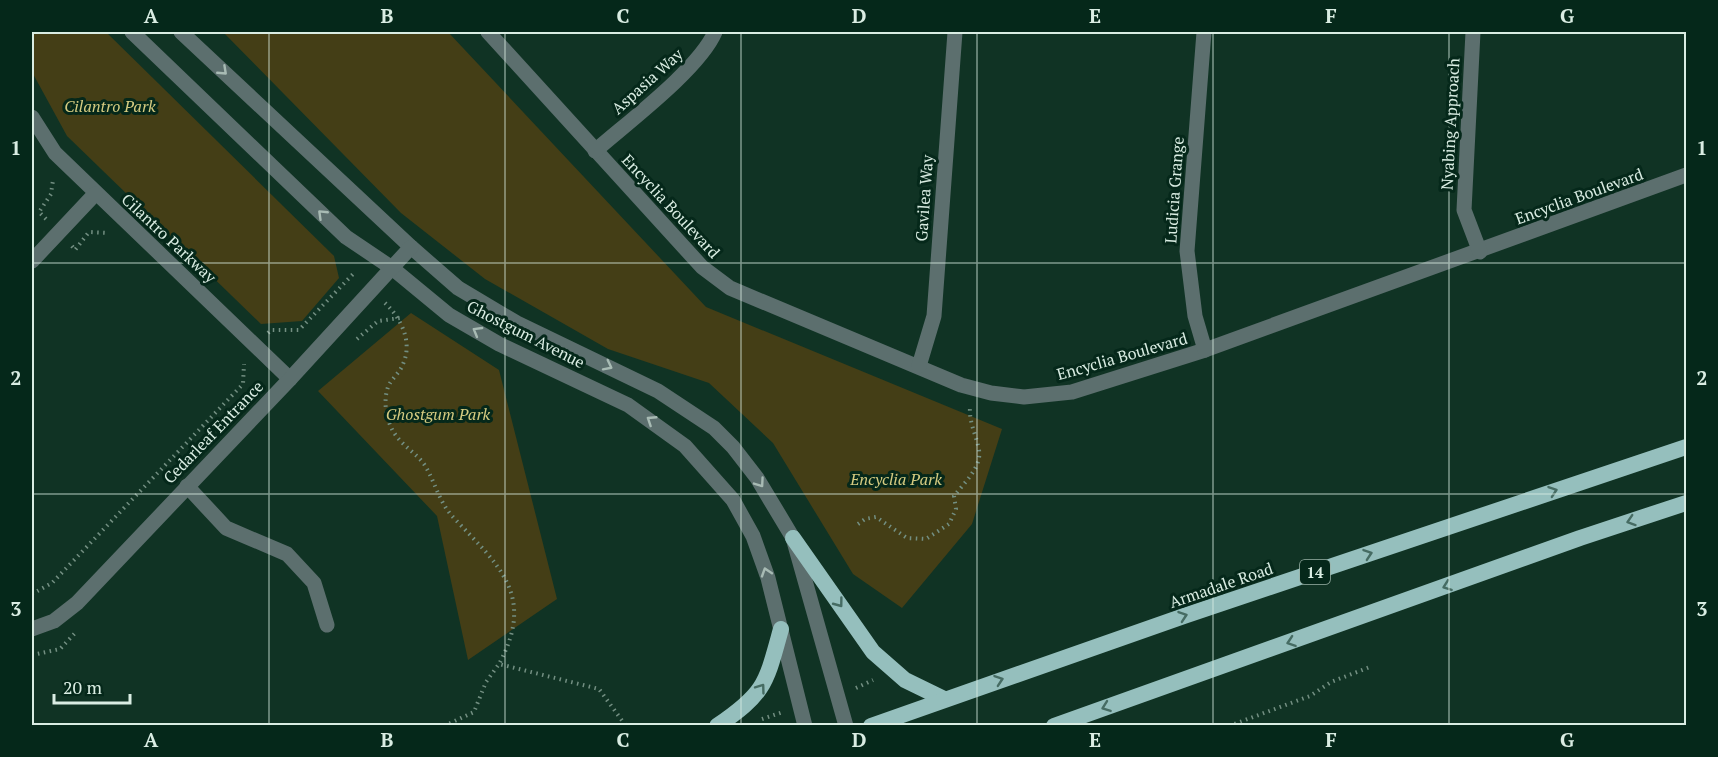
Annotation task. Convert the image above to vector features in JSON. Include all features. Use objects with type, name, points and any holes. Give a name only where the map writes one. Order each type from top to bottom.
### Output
[{"type":"highway","name":"Armadale Road","points":[[871,726],[944,699],[1686,447]]},
{"type":"highway","points":[[1054,726],[1569,542],[1686,503]]},
{"type":"highway","points":[[794,538],[873,652],[905,680],[944,699]]},
{"type":"highway","points":[[717,726],[750,702],[767,680],[781,629]]},
{"type":"street","name":"Ghostgum Avenue","points":[[132,32],[346,237],[392,268],[449,315],[499,344],[628,405],[685,446],[733,500],[753,536],[768,578],[805,726]]},
{"type":"street","name":"Ghostgum Avenue","points":[[181,32],[458,288],[518,324],[658,391],[714,428],[733,447],[757,478],[794,538],[818,619],[831,679],[846,726]]},
{"type":"street","name":"Encyclia Boulevard","points":[[488,32],[702,267],[730,288],[961,385],[991,393],[1024,397],[1072,392],[1205,350],[1480,252],[1686,175]]},
{"type":"street","name":"Aspasia Way","points":[[595,151],[691,66],[709,45],[715,32]]},
{"type":"street","name":"Gavilea Way","points":[[919,366],[934,316],[954,32]]},
{"type":"street","name":"Ludicia Grange","points":[[1204,32],[1187,251],[1195,316],[1205,350]]},
{"type":"street","name":"Nyabing Approach","points":[[1473,32],[1464,210],[1480,252]]},
{"type":"street","name":"Cilantro Parkway","points":[[32,117],[55,153],[290,379]]},
{"type":"street","points":[[32,261],[96,194]]},
{"type":"street","name":"Cedarleaf Entrance","points":[[32,629],[54,621],[77,603],[290,379],[411,247]]},
{"type":"street","points":[[187,486],[226,528],[287,554],[314,583],[327,625]]},
{"type":"path","points":[[46,171],[53,178],[51,194],[39,212],[75,250],[89,232],[108,232],[116,241]]},
{"type":"path","points":[[32,594],[52,583],[243,384],[245,356],[271,330],[299,330],[355,272]]},
{"type":"path","points":[[400,318],[406,351],[403,364],[388,387],[387,416],[393,431],[415,453],[430,474],[441,502],[484,548],[508,582],[515,610],[511,643],[486,682],[474,712],[444,726]]},
{"type":"path","points":[[236,357],[244,365]]},
{"type":"path","points":[[858,524],[865,519],[876,518],[907,538],[926,539],[949,524],[956,509],[954,496],[975,468],[980,452],[969,423],[970,403]]},
{"type":"path","points":[[499,664],[599,689],[626,726]]},
{"type":"path","points":[[1229,726],[1310,696],[1331,682],[1370,668]]},
{"type":"green space","name":"Cilantro Park","points":[[32,32],[106,32],[334,256],[339,278],[302,321],[261,324],[67,136],[32,72]]},
{"type":"green space","name":"Encyclia Park","points":[[223,32],[448,32],[706,307],[1002,429],[972,524],[902,608],[853,574],[773,443],[709,383],[608,349],[485,279],[401,213]]},
{"type":"green space","name":"Ghostgum Park","points":[[411,313],[499,370],[557,599],[468,660],[437,516],[318,391]]}]
